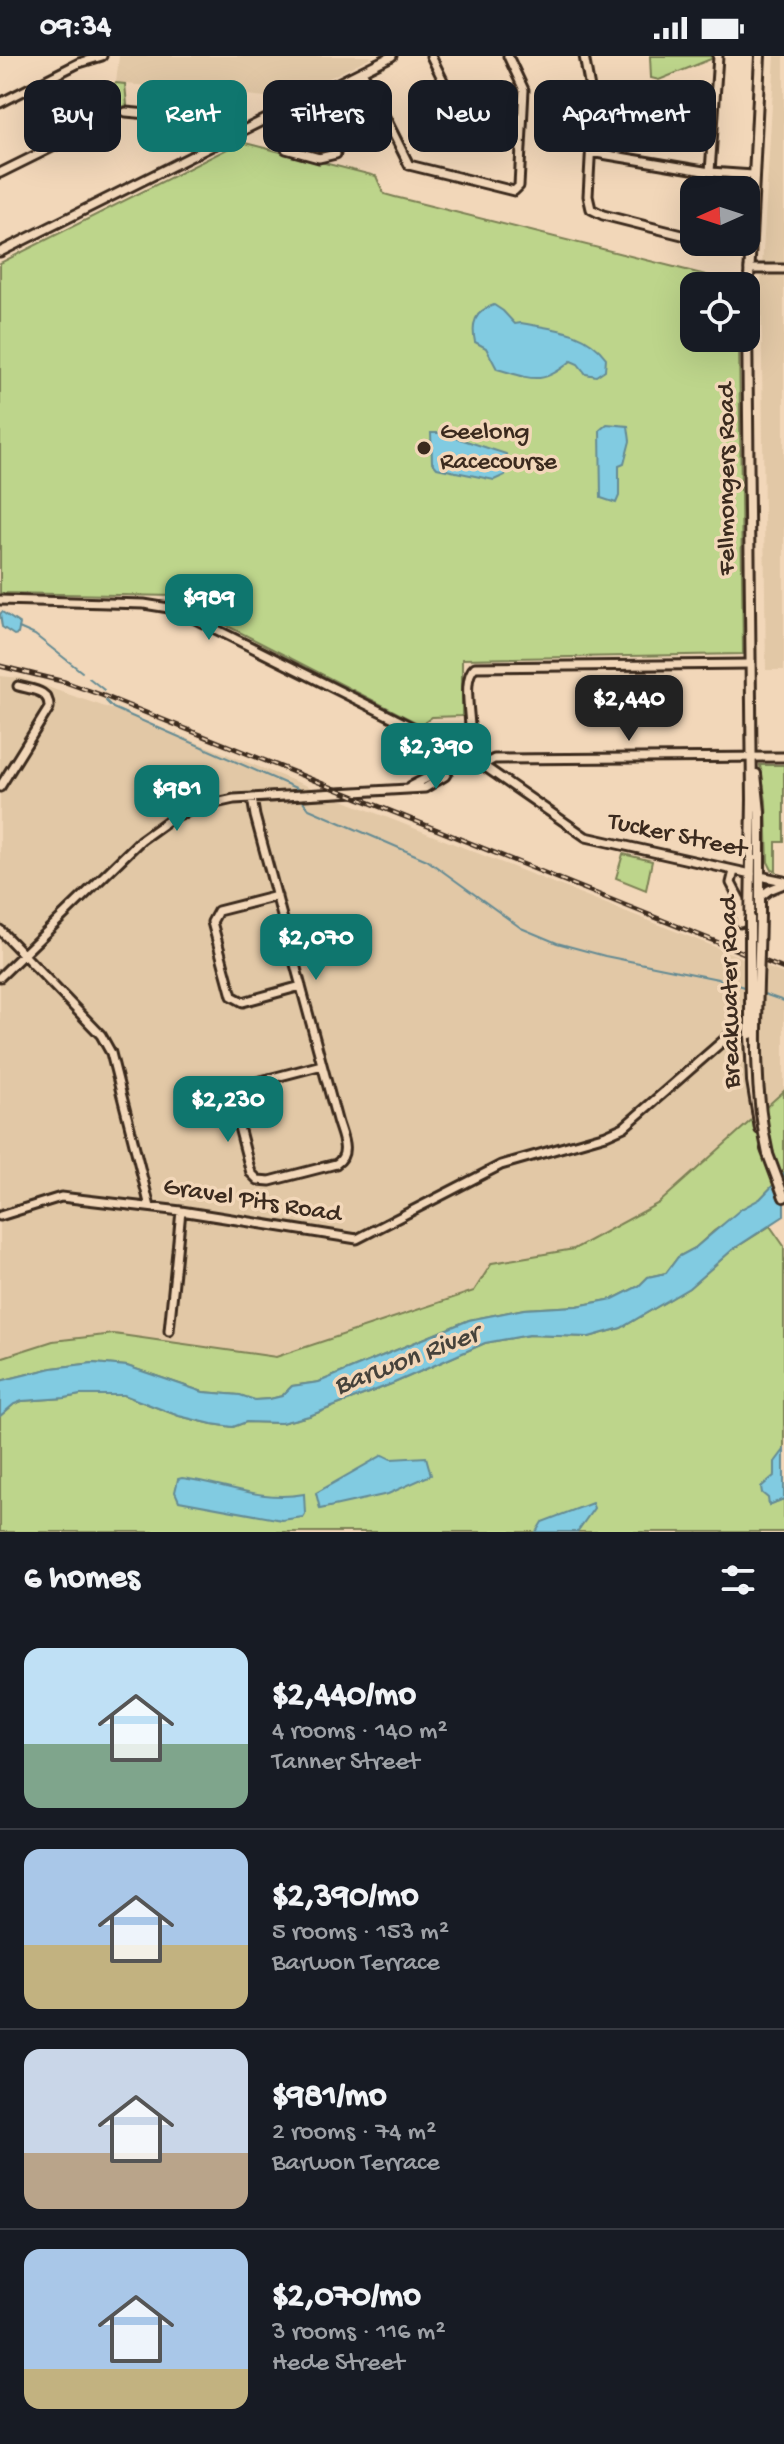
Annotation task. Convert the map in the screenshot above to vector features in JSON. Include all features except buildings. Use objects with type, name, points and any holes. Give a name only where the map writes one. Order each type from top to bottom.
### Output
[{"type":"main road","name":"Fellmongers Road","points":[[753,175],[760,56]]},
{"type":"main road","name":"Fellmongers Road","points":[[750,256],[750,664],[755,875]]},
{"type":"main road","name":"Breakwater Road","points":[[755,875],[760,897],[756,1068],[768,1154]]},
{"type":"main road","name":"Breakwater Road","points":[[755,875],[750,918],[752,1081],[757,1119],[784,1197]]},
{"type":"street","points":[[0,103],[79,63],[102,56]]},
{"type":"street","points":[[344,80],[392,56]]},
{"type":"street","points":[[431,56],[443,80]]},
{"type":"street","points":[[362,71],[409,165],[514,191],[519,188],[524,90],[508,56]]},
{"type":"street","points":[[584,56],[589,80]]},
{"type":"street","points":[[710,172],[718,56]]},
{"type":"street","points":[[126,112],[137,113]]},
{"type":"street","points":[[0,163],[2,172],[42,152]]},
{"type":"street","points":[[0,252],[201,152]]},
{"type":"street","points":[[297,152],[319,158],[336,154]]},
{"type":"street","points":[[680,234],[595,213],[588,201],[590,152],[710,172],[753,175]]},
{"type":"street","points":[[749,269],[784,269]]},
{"type":"street","name":"Tucker Street","points":[[0,600],[144,604],[175,609],[427,736],[437,745],[461,754],[586,837],[784,883]]},
{"type":"street","points":[[401,788],[419,783],[472,744],[469,676],[472,668],[750,664]]},
{"type":"street","points":[[0,787],[49,708],[49,700],[43,693],[18,686]]},
{"type":"street","points":[[427,736],[461,754]]},
{"type":"street","points":[[430,776],[438,761],[437,745]]},
{"type":"street","points":[[0,977],[141,840],[173,817],[202,806],[252,798],[421,789],[446,775],[461,754]]},
{"type":"street","points":[[484,768],[506,760],[784,757]]},
{"type":"street","points":[[252,798],[346,1151],[343,1159],[336,1164],[270,1181],[258,1180],[251,1173],[232,1100],[234,1092],[242,1086],[322,1065]]},
{"type":"street","points":[[734,871],[731,883],[740,900],[740,923]]},
{"type":"street","points":[[760,897],[784,883]]},
{"type":"street","points":[[277,896],[218,911],[212,922],[232,996],[243,1002],[301,986]]},
{"type":"street","points":[[0,930],[101,1035],[111,1053],[150,1207]]},
{"type":"street","name":"Gravel Pits Road","points":[[0,1216],[61,1197],[181,1211],[357,1239],[501,1165],[624,1127],[732,1033]]},
{"type":"street","points":[[169,1331],[181,1211]]},
{"type":"shaded area","points":[[119,56],[373,56],[326,80],[263,80],[263,97],[247,95],[247,80],[137,80],[137,85],[116,80]]},
{"type":"shaded area","points":[[775,56],[784,56],[784,670],[766,670],[761,284]]},
{"type":"shaded area","points":[[0,676],[21,678],[117,711],[784,974],[784,1091],[659,1203],[574,1250],[492,1263],[475,1290],[276,1357],[114,1334],[53,1341],[0,1358]]},
{"type":"green space","points":[[650,56],[712,56],[659,80],[651,78]]},
{"type":"green space","points":[[121,84],[125,84],[127,105],[121,107]]},
{"type":"green space","name":"Geelong Racecourse","points":[[247,144],[263,148],[263,152],[281,152],[376,176],[384,194],[694,272],[680,272],[680,352],[739,352],[743,654],[462,659],[462,716],[432,717],[421,725],[183,603],[177,596],[0,593],[0,263],[221,152],[247,152]]},
{"type":"green space","points":[[760,765],[784,765],[784,842],[776,842],[776,871],[768,862],[766,801]]},
{"type":"green space","points":[[623,854],[652,861],[646,890],[616,878]]},
{"type":"green space","points":[[784,1091],[784,1174],[760,1199],[695,1248],[678,1257],[666,1273],[648,1277],[639,1286],[613,1299],[577,1306],[524,1309],[469,1320],[319,1382],[292,1386],[282,1396],[270,1399],[254,1400],[239,1395],[203,1392],[127,1366],[93,1363],[52,1368],[0,1381],[0,1358],[53,1341],[114,1334],[276,1357],[474,1291],[492,1263],[574,1249],[659,1203]]},
{"type":"green space","points":[[770,1226],[784,1246],[784,1532],[0,1532],[0,1416],[14,1404],[80,1395],[124,1395],[179,1416],[212,1424],[233,1427],[246,1422],[281,1423],[309,1416],[394,1383],[485,1343],[529,1335],[589,1337],[621,1328],[689,1288],[732,1250]]},
{"type":"water","points":[[494,305],[515,324],[556,329],[578,336],[606,358],[605,370],[596,376],[586,374],[571,361],[552,374],[536,378],[497,369],[486,348],[475,342],[474,335],[474,324],[479,314]]},
{"type":"water","points":[[607,424],[628,426],[630,441],[624,464],[619,466],[619,496],[616,503],[601,498],[600,430]]},
{"type":"water","points":[[431,433],[442,433],[506,454],[508,466],[505,475],[494,480],[437,468],[432,462]]},
{"type":"water","points":[[2,612],[20,624],[18,634],[14,635],[2,627]]},
{"type":"water","name":"Barwon River","points":[[784,1174],[784,1216],[732,1250],[689,1288],[621,1328],[589,1337],[529,1335],[485,1343],[394,1383],[309,1416],[281,1423],[246,1422],[233,1427],[212,1424],[179,1416],[124,1395],[80,1395],[22,1401],[0,1416],[0,1381],[52,1368],[93,1363],[127,1366],[203,1392],[240,1395],[255,1400],[270,1399],[282,1396],[292,1386],[319,1382],[469,1320],[524,1309],[577,1306],[613,1299],[639,1286],[648,1277],[666,1273],[678,1257],[695,1248],[741,1209],[760,1199]]},
{"type":"water","points":[[784,1450],[784,1499],[769,1505],[761,1487],[775,1475],[775,1462]]},
{"type":"water","points":[[383,1455],[391,1459],[426,1457],[431,1475],[388,1494],[320,1509],[316,1493]]},
{"type":"water","points":[[178,1479],[272,1496],[304,1494],[305,1514],[282,1520],[179,1501],[175,1492]]},
{"type":"water","points":[[592,1503],[594,1508],[577,1532],[536,1532],[542,1522]]},
{"type":"waterway","points":[[19,628],[35,635],[82,672]]},
{"type":"waterway","points":[[89,678],[104,690]]},
{"type":"waterway","points":[[106,701],[113,708],[298,789]]},
{"type":"waterway","points":[[302,800],[309,809],[427,860],[521,928],[557,943],[605,956],[718,979],[747,988]]},
{"type":"waterway","points":[[761,993],[784,1001]]},
{"type":"railway","points":[[0,666],[65,682],[104,696],[784,969]]},
{"type":"place","name":"Geelong Racecourse","points":[[424,448]]}]
